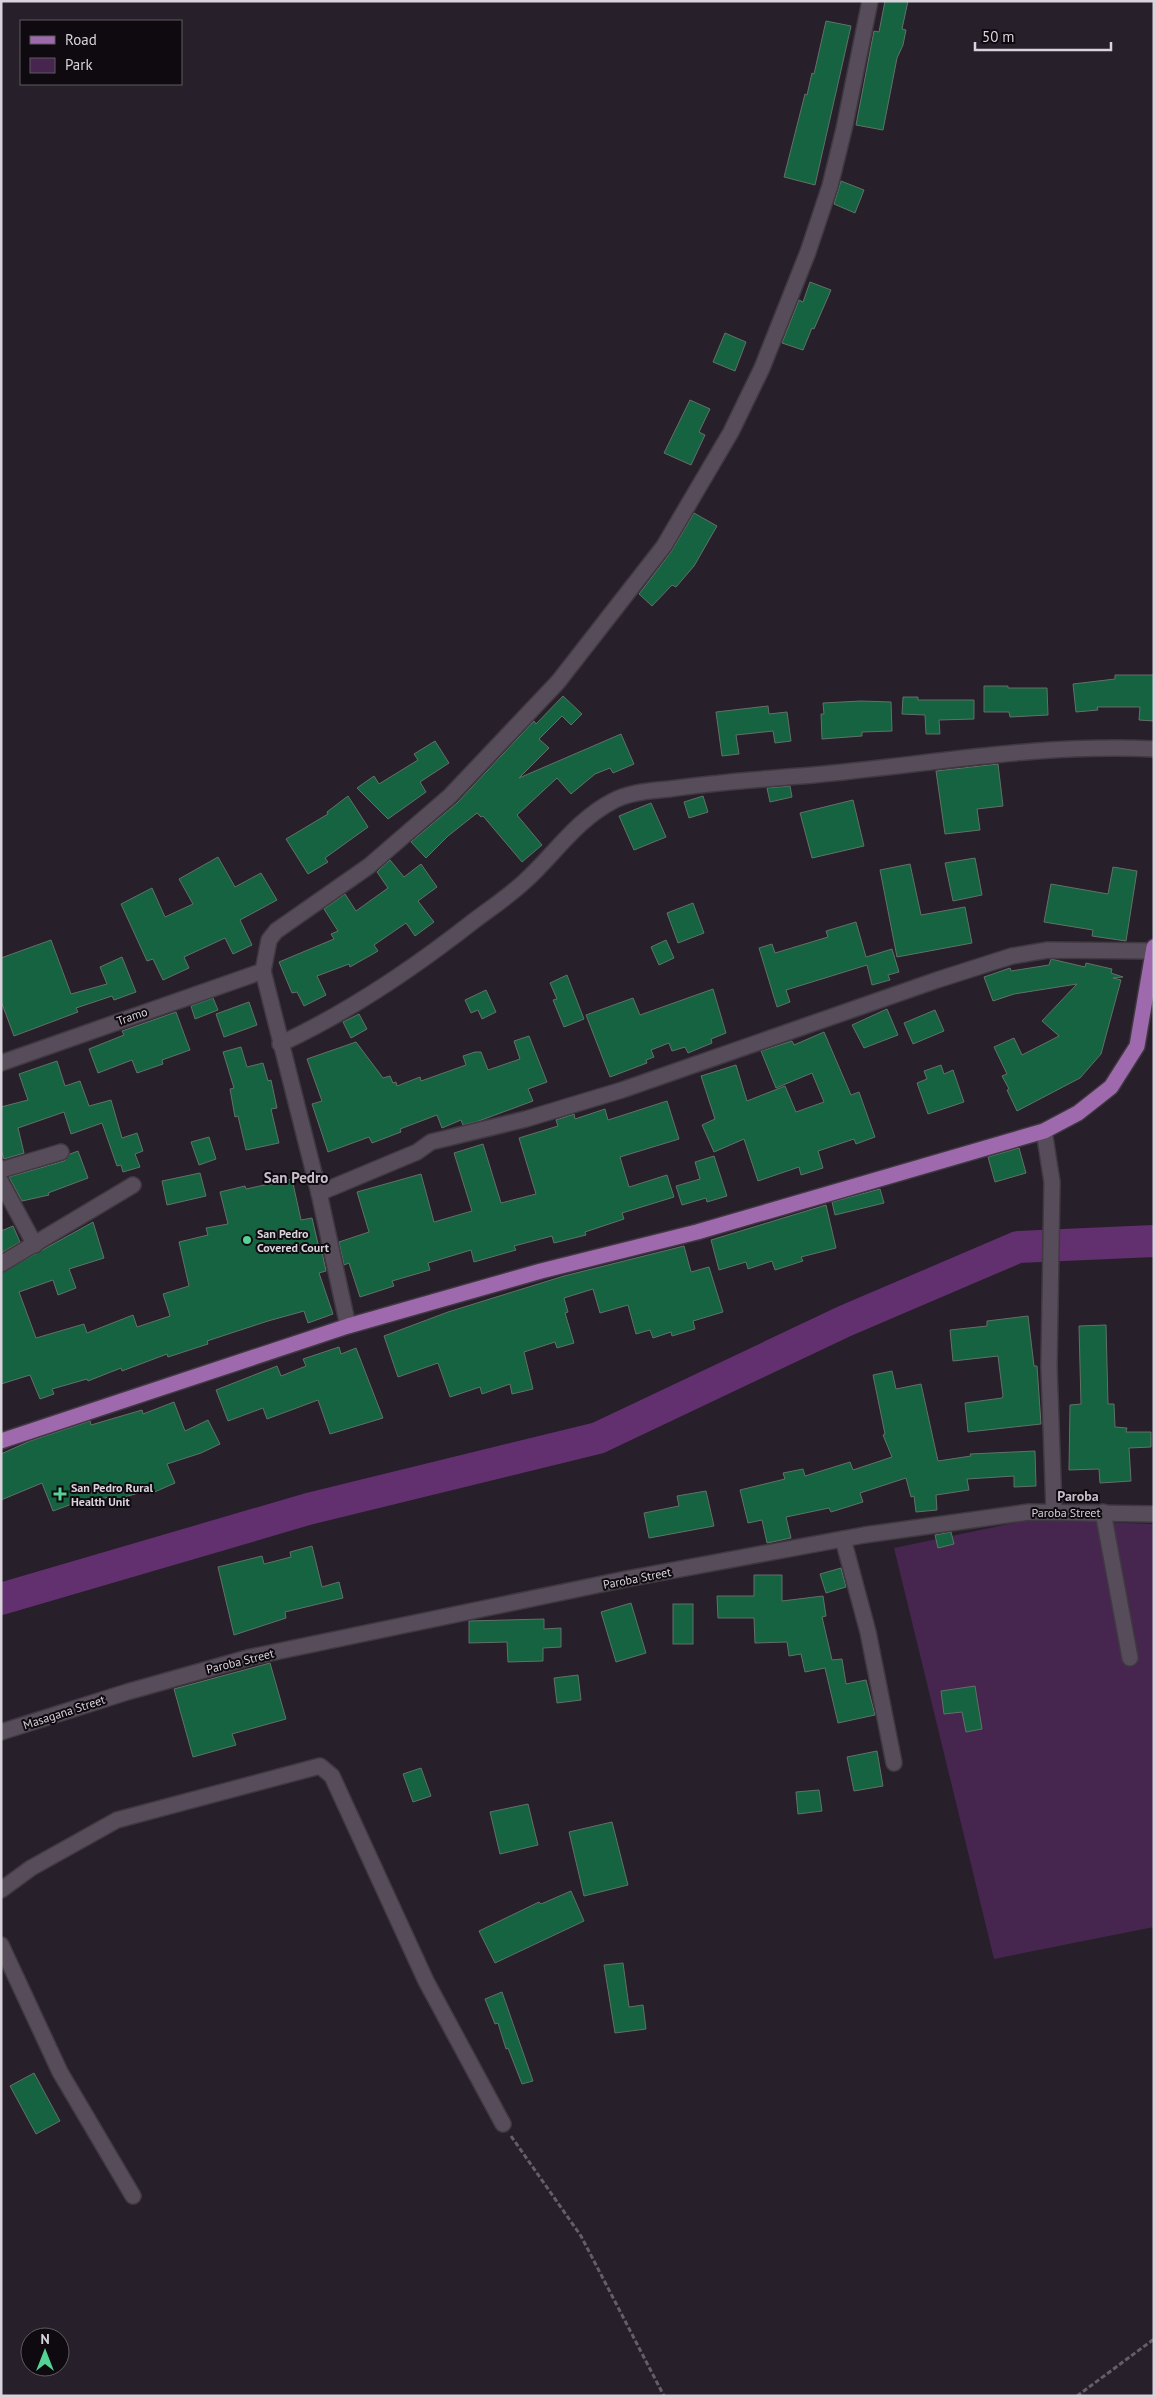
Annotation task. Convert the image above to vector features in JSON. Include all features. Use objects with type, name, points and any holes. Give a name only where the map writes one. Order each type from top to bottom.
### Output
[{"type":"main road","points":[[1,1441],[348,1326],[541,1271],[697,1232],[1044,1131],[1078,1113],[1111,1087],[1137,1046],[1153,949]]},
{"type":"street","points":[[348,1326],[319,1193],[263,971],[269,940],[276,931],[369,866],[450,796],[558,682],[664,546],[726,440],[758,376],[808,252],[830,186],[844,129],[870,1]]},
{"type":"street","points":[[280,1044],[326,1023],[366,998],[454,937],[525,882],[571,832],[613,800],[640,793],[695,785],[942,760],[1102,746],[1154,749]]},
{"type":"street","points":[[319,1193],[417,1152],[431,1142],[526,1119],[622,1090],[937,980],[1012,956],[1048,950],[1153,949]]},
{"type":"street","name":"Tramo","points":[[1,1063],[263,971]]},
{"type":"street","points":[[1044,1131],[1052,1182],[1049,1367],[1054,1511]]},
{"type":"street","points":[[1,1170],[60,1152]]},
{"type":"street","points":[[1,1182],[34,1245]]},
{"type":"street","points":[[1,1264],[133,1185]]},
{"type":"street","name":"Paroba Street","points":[[127,1692],[250,1657],[626,1579],[843,1539],[1029,1512],[1154,1514]]},
{"type":"street","points":[[1104,1512],[1130,1658]]},
{"type":"street","points":[[843,1539],[868,1632],[894,1763]]},
{"type":"street","name":"Masagana Street","points":[[1,1732],[127,1692]]},
{"type":"street","points":[[1,1890],[31,1868],[117,1820],[320,1766],[332,1776],[426,1981],[503,2124]]},
{"type":"street","points":[[1,1945],[60,2072],[133,2196]]},
{"type":"path","points":[[503,2124],[581,2236],[664,2396]]},
{"type":"path","points":[[1078,2396],[1154,2338]]},
{"type":"green space","points":[[1028,1520],[1154,1524],[1154,1927],[994,1959],[894,1548]]},
{"type":"building","points":[[885,1],[908,1],[902,29],[906,30],[903,45],[897,58],[883,130],[856,125],[874,31],[879,32]]},
{"type":"building","points":[[826,21],[851,26],[815,185],[784,177],[805,94],[807,95],[812,73],[814,74]]},
{"type":"building","points":[[841,181],[864,190],[855,213],[834,204]]},
{"type":"building","points":[[810,282],[831,290],[803,350],[782,343],[799,300],[803,302]]},
{"type":"building","points":[[725,333],[746,342],[735,371],[713,362]]},
{"type":"building","points":[[690,400],[710,409],[699,432],[705,435],[691,465],[664,453]]},
{"type":"building","points":[[694,513],[717,526],[694,566],[676,587],[672,585],[652,606],[639,594],[671,552]]},
{"type":"building","points":[[1115,675],[1154,675],[1154,721],[1139,720],[1140,707],[1097,707],[1098,710],[1076,712],[1073,684],[1115,679]]},
{"type":"building","points":[[984,686],[1047,688],[1048,715],[1010,717],[1009,712],[984,712]]},
{"type":"building","points":[[563,696],[582,714],[571,725],[562,716],[539,739],[549,748],[519,778],[621,734],[634,764],[613,773],[610,768],[595,774],[571,794],[557,778],[517,815],[542,845],[522,862],[483,816],[481,817],[477,813],[448,836],[426,858],[411,842],[457,803],[534,721],[536,724]]},
{"type":"building","points":[[903,697],[918,697],[918,700],[974,700],[974,719],[939,720],[940,734],[926,734],[925,715],[902,714]]},
{"type":"building","points":[[891,702],[892,731],[862,732],[862,736],[822,739],[821,714],[824,714],[823,703]]},
{"type":"building","points":[[768,706],[769,714],[787,712],[791,741],[775,743],[773,731],[736,735],[739,754],[722,756],[716,712]]},
{"type":"building","points":[[435,741],[449,763],[420,782],[426,792],[388,819],[357,788],[374,776],[379,784],[418,760],[414,754]]},
{"type":"building","points":[[998,764],[1003,806],[977,809],[980,830],[945,834],[936,771]]},
{"type":"building","points":[[790,786],[792,797],[770,802],[767,788]]},
{"type":"building","points":[[348,796],[368,827],[325,858],[328,862],[308,874],[286,839],[328,814],[327,812]]},
{"type":"building","points":[[703,796],[708,812],[689,818],[684,802]]},
{"type":"building","points":[[853,800],[864,846],[812,858],[800,813]]},
{"type":"building","points":[[651,803],[666,837],[634,850],[619,816]]},
{"type":"building","points":[[218,857],[235,887],[261,873],[277,900],[240,920],[252,945],[233,954],[225,938],[184,957],[189,968],[163,980],[153,959],[147,961],[121,904],[152,888],[165,917],[193,904],[179,879]]},
{"type":"building","points":[[975,858],[982,895],[953,901],[945,863]]},
{"type":"building","points":[[390,860],[404,877],[421,864],[437,887],[418,901],[434,922],[415,936],[406,923],[374,945],[378,951],[350,967],[349,964],[317,976],[326,995],[304,1006],[297,992],[292,993],[279,962],[334,939],[331,934],[338,931],[324,909],[345,894],[356,911],[388,888],[377,872]]},
{"type":"building","points":[[910,864],[921,915],[965,907],[972,943],[897,957],[880,870]]},
{"type":"building","points":[[1113,867],[1137,871],[1126,941],[1092,936],[1093,930],[1044,922],[1051,884],[1108,894]]},
{"type":"building","points":[[693,903],[704,933],[678,943],[667,913]]},
{"type":"building","points":[[856,922],[866,957],[892,949],[899,972],[888,975],[890,980],[872,985],[867,965],[786,990],[790,1002],[777,1007],[759,948],[772,944],[775,953],[828,937],[826,931]]},
{"type":"building","points":[[51,940],[71,994],[107,984],[100,967],[122,957],[136,992],[114,1000],[112,996],[76,1008],[78,1012],[14,1036],[1,1001],[1,958]]},
{"type":"building","points":[[666,940],[674,958],[659,965],[651,947]]},
{"type":"building","points":[[1051,959],[1085,967],[1086,963],[1112,969],[1111,973],[1123,977],[1113,978],[1121,980],[1101,1054],[1080,1078],[1017,1111],[1002,1076],[1007,1074],[994,1047],[1014,1038],[1022,1055],[1059,1036],[1042,1021],[1077,984],[1014,994],[993,1001],[984,977],[1010,968],[1011,971],[1049,965]]},
{"type":"building","points":[[567,975],[584,1019],[564,1027],[553,1000],[557,999],[550,983]]},
{"type":"building","points":[[713,989],[726,1033],[711,1039],[712,1043],[688,1053],[685,1047],[672,1051],[669,1043],[651,1050],[654,1057],[646,1060],[647,1063],[610,1077],[586,1015],[633,998],[640,1015]]},
{"type":"building","points":[[486,990],[496,1012],[482,1019],[478,1010],[471,1013],[465,1000]]},
{"type":"building","points":[[213,998],[218,1010],[195,1019],[191,1006]]},
{"type":"building","points":[[249,1002],[257,1025],[224,1037],[216,1014]]},
{"type":"building","points":[[887,1009],[898,1035],[864,1048],[852,1025]]},
{"type":"building","points":[[935,1010],[944,1031],[913,1044],[904,1023]]},
{"type":"building","points":[[176,1012],[190,1050],[162,1060],[163,1064],[137,1073],[132,1060],[98,1073],[89,1049],[124,1035],[122,1031]]},
{"type":"building","points":[[359,1014],[367,1029],[351,1038],[343,1022]]},
{"type":"building","points":[[824,1032],[851,1095],[859,1092],[875,1137],[856,1144],[854,1139],[818,1151],[823,1168],[801,1175],[799,1167],[758,1181],[744,1139],[714,1152],[702,1125],[715,1119],[701,1076],[736,1065],[747,1101],[785,1086],[796,1112],[824,1102],[812,1073],[776,1088],[761,1051],[792,1041],[794,1045]]},
{"type":"building","points":[[529,1036],[547,1082],[528,1089],[533,1101],[463,1125],[461,1120],[442,1128],[437,1115],[400,1129],[401,1132],[372,1143],[369,1137],[328,1152],[312,1104],[322,1101],[307,1059],[356,1042],[383,1078],[390,1076],[393,1083],[396,1082],[397,1086],[420,1077],[421,1081],[466,1065],[463,1056],[475,1052],[481,1052],[488,1070],[520,1059],[514,1041]]},
{"type":"building","points":[[241,1047],[247,1067],[263,1063],[268,1081],[271,1080],[277,1108],[271,1109],[279,1143],[246,1150],[238,1116],[235,1117],[230,1089],[234,1088],[223,1052]]},
{"type":"building","points":[[57,1061],[65,1086],[80,1081],[89,1106],[111,1100],[122,1138],[137,1133],[143,1151],[135,1154],[140,1167],[123,1172],[121,1165],[117,1166],[102,1123],[71,1134],[64,1112],[18,1128],[24,1153],[4,1159],[1,1150],[1,1107],[28,1100],[19,1074]]},
{"type":"building","points":[[941,1065],[944,1074],[953,1070],[964,1102],[928,1114],[917,1083],[927,1079],[924,1071]]},
{"type":"building","points":[[667,1101],[679,1139],[620,1157],[629,1187],[667,1175],[674,1197],[622,1213],[624,1219],[585,1232],[586,1235],[554,1243],[552,1236],[514,1246],[516,1250],[474,1262],[471,1250],[428,1263],[430,1270],[392,1281],[394,1286],[360,1297],[349,1263],[344,1265],[339,1242],[369,1232],[357,1192],[421,1174],[434,1222],[472,1211],[454,1153],[483,1144],[501,1203],[536,1194],[519,1138],[558,1126],[556,1120],[574,1114],[575,1119],[605,1109],[608,1120]]},
{"type":"building","points":[[209,1137],[216,1159],[199,1165],[191,1142]]},
{"type":"building","points":[[1019,1148],[1026,1173],[995,1182],[988,1157]]},
{"type":"building","points":[[78,1151],[88,1178],[48,1193],[49,1195],[22,1201],[9,1177],[64,1161],[70,1154]]},
{"type":"building","points":[[714,1156],[727,1196],[707,1202],[706,1198],[682,1205],[676,1186],[700,1179],[695,1162]]},
{"type":"building","points":[[200,1173],[206,1196],[167,1205],[162,1181]]},
{"type":"building","points":[[292,1179],[301,1220],[312,1218],[319,1248],[321,1247],[326,1271],[319,1273],[333,1314],[308,1323],[304,1311],[268,1321],[207,1341],[208,1344],[168,1357],[167,1354],[122,1371],[121,1368],[88,1381],[87,1379],[52,1389],[54,1394],[40,1399],[30,1375],[1,1384],[1,1273],[93,1222],[104,1258],[69,1269],[76,1288],[58,1295],[53,1280],[19,1292],[36,1338],[84,1324],[87,1333],[133,1315],[137,1327],[170,1316],[163,1294],[189,1286],[179,1242],[208,1235],[206,1228],[228,1224],[220,1192],[245,1186],[246,1189]]},
{"type":"building","points":[[880,1189],[884,1203],[835,1215],[832,1202]]},
{"type":"building","points":[[826,1205],[836,1248],[801,1257],[803,1261],[775,1270],[772,1261],[748,1269],[746,1262],[719,1270],[711,1240]]},
{"type":"building","points":[[13,1226],[20,1242],[1,1253],[1,1231]]},
{"type":"building","points":[[684,1246],[691,1272],[709,1267],[723,1312],[693,1321],[695,1329],[672,1336],[671,1332],[653,1338],[650,1330],[636,1334],[628,1305],[600,1313],[593,1289],[564,1298],[568,1312],[565,1313],[574,1343],[557,1348],[555,1342],[524,1352],[533,1389],[512,1394],[510,1384],[482,1394],[480,1387],[450,1397],[438,1363],[398,1377],[384,1336],[448,1312],[564,1276]]},
{"type":"building","points":[[1028,1316],[1034,1366],[1037,1366],[1041,1424],[968,1432],[965,1403],[1002,1398],[1003,1396],[998,1356],[953,1361],[950,1330],[987,1326],[987,1321]]},
{"type":"building","points":[[1106,1325],[1108,1404],[1114,1404],[1115,1427],[1127,1428],[1126,1432],[1151,1432],[1151,1447],[1129,1448],[1131,1481],[1100,1483],[1099,1469],[1069,1470],[1070,1405],[1081,1404],[1079,1326]]},
{"type":"building","points":[[339,1347],[341,1354],[356,1348],[383,1418],[330,1434],[318,1400],[267,1419],[263,1408],[228,1421],[216,1390],[277,1366],[281,1376],[306,1366],[303,1359]]},
{"type":"building","points":[[892,1371],[896,1389],[921,1384],[938,1461],[971,1456],[970,1454],[1035,1451],[1036,1486],[1014,1487],[1014,1476],[967,1479],[969,1490],[936,1495],[937,1510],[916,1512],[914,1496],[911,1497],[906,1478],[860,1493],[863,1502],[831,1512],[829,1508],[786,1517],[791,1538],[767,1543],[762,1520],[748,1523],[740,1490],[785,1479],[783,1473],[803,1469],[805,1476],[850,1462],[853,1470],[892,1457],[883,1435],[885,1434],[873,1375]]},
{"type":"building","points":[[174,1402],[185,1431],[208,1420],[220,1444],[201,1453],[167,1464],[175,1483],[150,1494],[148,1490],[112,1501],[111,1496],[82,1506],[80,1501],[53,1511],[42,1483],[1,1500],[1,1454],[30,1441],[90,1421],[91,1425],[142,1410],[143,1414]]},
{"type":"building","points":[[706,1491],[714,1526],[649,1538],[644,1513],[679,1506],[677,1496]]},
{"type":"building","points":[[951,1532],[954,1544],[938,1548],[935,1535]]},
{"type":"building","points":[[312,1546],[322,1587],[339,1582],[343,1598],[285,1612],[286,1618],[234,1635],[218,1567],[262,1556],[264,1564],[291,1557],[290,1552]]},
{"type":"building","points":[[841,1568],[846,1587],[826,1593],[820,1574]]},
{"type":"building","points":[[754,1575],[782,1575],[782,1601],[823,1596],[826,1616],[822,1617],[832,1660],[842,1659],[846,1684],[866,1680],[875,1715],[838,1723],[825,1668],[805,1672],[801,1654],[789,1656],[787,1642],[755,1643],[754,1618],[718,1618],[717,1596],[754,1596]]},
{"type":"building","points":[[631,1603],[646,1653],[616,1662],[601,1612]]},
{"type":"building","points":[[673,1604],[693,1604],[693,1644],[673,1644]]},
{"type":"building","points":[[544,1619],[544,1629],[561,1628],[561,1647],[543,1648],[543,1661],[508,1662],[507,1642],[469,1643],[469,1621]]},
{"type":"building","points":[[270,1663],[286,1719],[232,1734],[236,1745],[193,1757],[174,1689]]},
{"type":"building","points":[[578,1675],[581,1700],[557,1703],[554,1678]]},
{"type":"building","points":[[975,1686],[982,1729],[966,1732],[962,1712],[944,1714],[941,1691]]},
{"type":"building","points":[[877,1751],[883,1786],[854,1791],[847,1757]]},
{"type":"building","points":[[421,1768],[431,1796],[413,1802],[403,1774]]},
{"type":"building","points":[[819,1790],[822,1811],[798,1814],[796,1792]]},
{"type":"building","points":[[528,1804],[538,1845],[500,1854],[490,1812]]},
{"type":"building","points":[[612,1822],[628,1885],[584,1896],[569,1832]]},
{"type":"building","points":[[571,1891],[584,1921],[495,1963],[479,1931],[539,1902],[541,1904]]},
{"type":"building","points":[[623,1963],[629,2007],[643,2005],[646,2029],[615,2033],[604,1965]]},
{"type":"building","points":[[502,1992],[533,2081],[522,2084],[508,2048],[506,2049],[498,2023],[495,2024],[485,1999]]},
{"type":"building","points":[[34,2073],[60,2121],[36,2134],[10,2086]]},
{"type":"waterway","points":[[1,1599],[308,1509],[598,1438],[845,1321],[1018,1247],[1154,1241]]},
{"type":"place","name":"San Pedro Covered Court","points":[[247,1240]]},
{"type":"place","name":"San Pedro Rural Health Unit","points":[[60,1494]]},
{"type":"district","name":"San Pedro","points":[[296,1177]]},
{"type":"district","name":"Paroba","points":[[1078,1496]]}]
